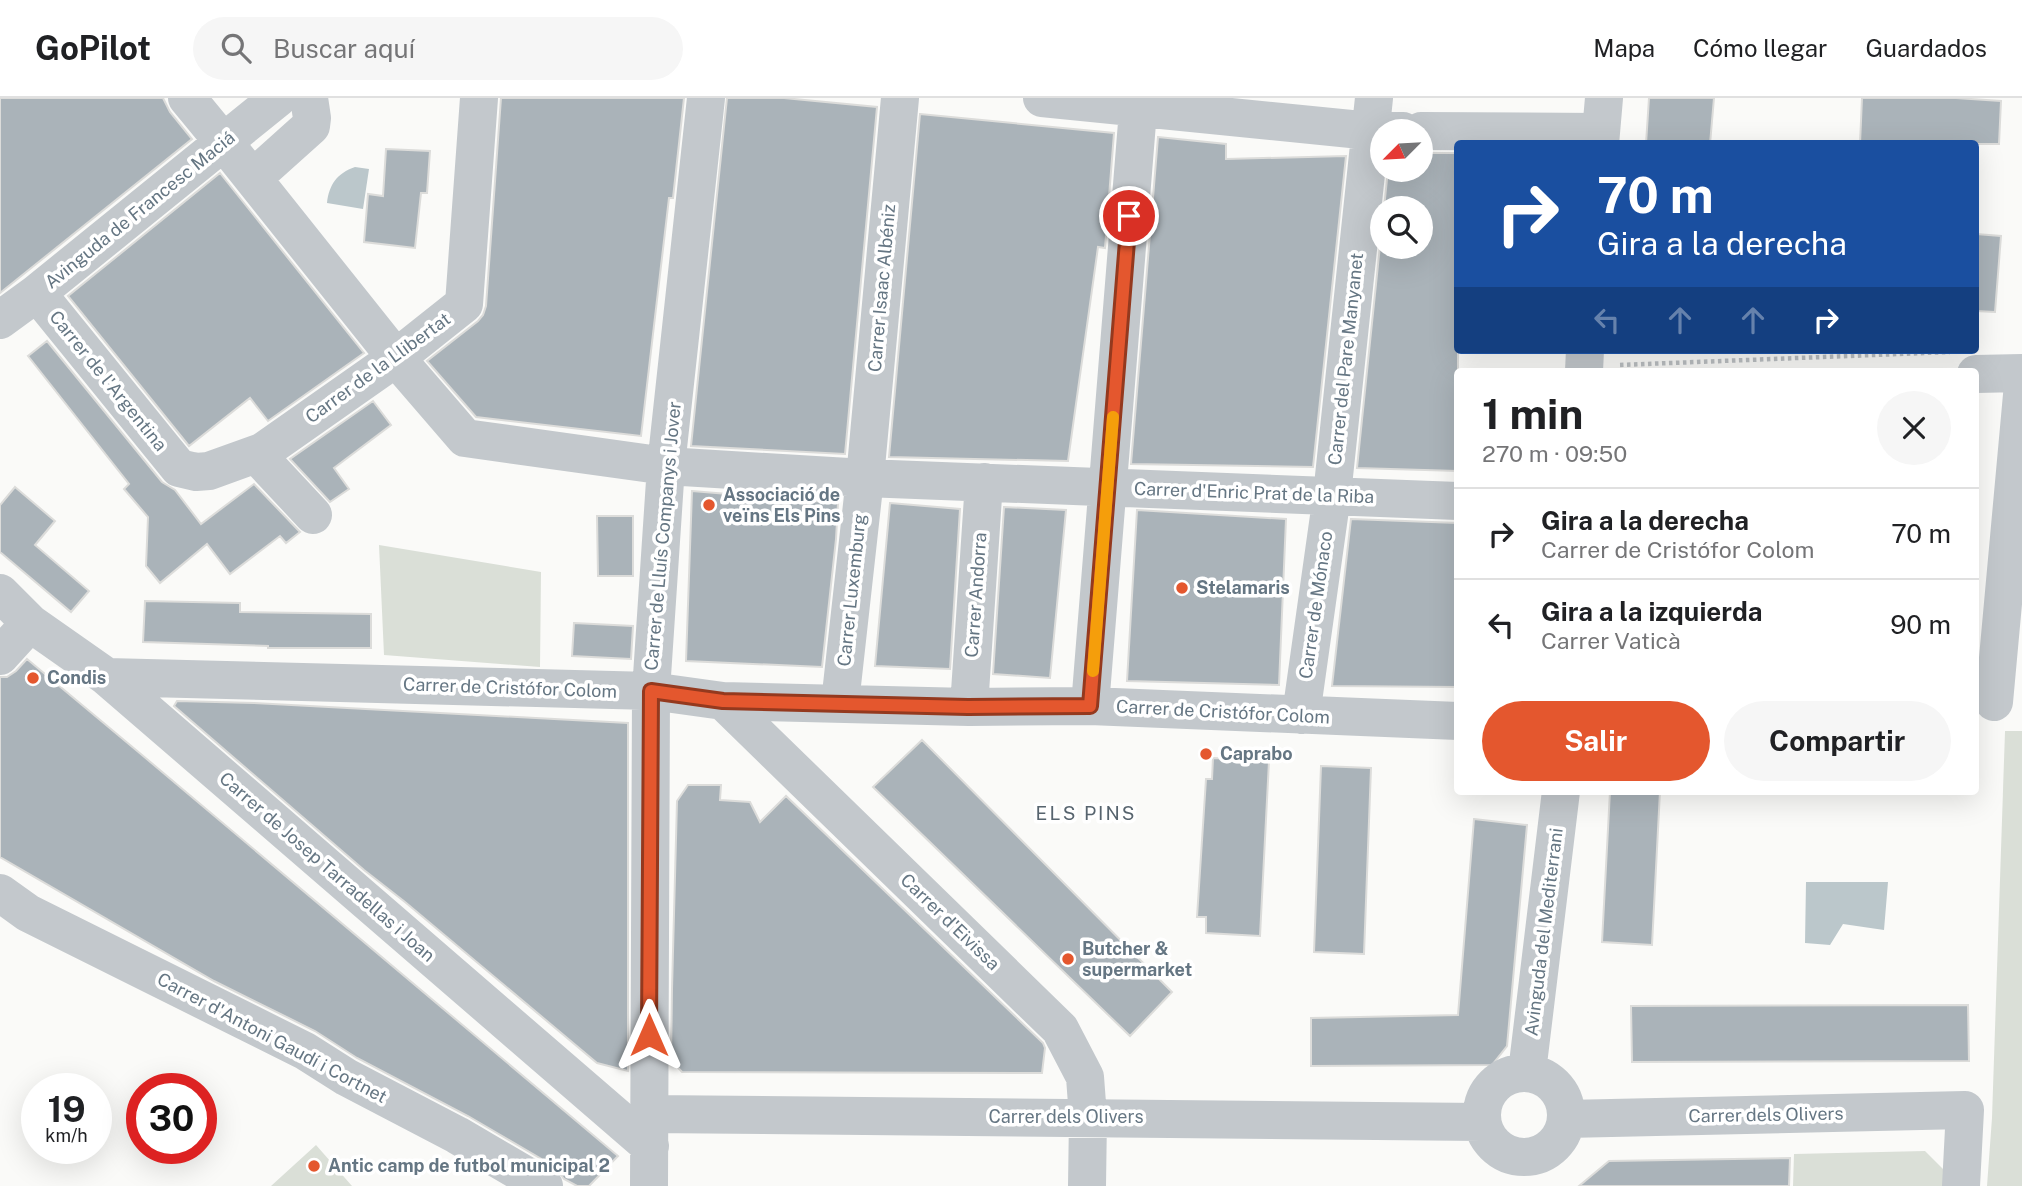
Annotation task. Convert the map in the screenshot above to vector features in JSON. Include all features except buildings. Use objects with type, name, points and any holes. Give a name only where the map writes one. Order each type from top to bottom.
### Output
[{"type":"street","points":[[187,98],[396,358]]},
{"type":"street","name":"Avinguda de Francesc Maciá","points":[[0,320],[278,98]]},
{"type":"street","points":[[253,178],[311,127],[309,98]]},
{"type":"street","name":"Carrer de la Llibertat","points":[[179,468],[196,472],[209,471],[257,455],[396,358],[464,304],[479,98]]},
{"type":"street","name":"Carrer de Lluís Companys i Jover","points":[[649,1186],[651,691],[667,466],[706,98]]},
{"type":"street","name":"Carrer Isaac Albéniz","points":[[865,478],[900,98]]},
{"type":"street","points":[[1042,98],[1370,119]]},
{"type":"street","points":[[1090,706],[1138,103]]},
{"type":"street","points":[[1433,131],[1601,124]]},
{"type":"street","name":"Carrer del Pare Manyanet","points":[[1332,495],[1374,182]]},
{"type":"street","name":"Carrer de l'Argentina","points":[[37,293],[179,468]]},
{"type":"street","name":"Carrer d'Enric Prat de la Riba","points":[[396,358],[465,438],[667,466],[865,478],[1454,501]]},
{"type":"street","points":[[1965,363],[2022,373]]},
{"type":"street","points":[[1997,702],[2022,395]]},
{"type":"street","points":[[257,455],[313,515]]},
{"type":"street","name":"Carrer Luxemburg","points":[[840,703],[865,478]]},
{"type":"street","name":"Carrer Andorra","points":[[968,707],[984,482]]},
{"type":"street","name":"Carrer de Mónaco","points":[[1301,715],[1332,495]]},
{"type":"street","name":"Carrer de Josep Tarradellas i Joan","points":[[0,593],[30,623],[107,677],[650,1130]]},
{"type":"street","points":[[0,656],[30,623]]},
{"type":"street","name":"Carrer de Cristófor Colom","points":[[107,677],[651,691],[723,701],[968,707],[1090,706],[1454,721]]},
{"type":"street","name":"Carrer d'Eivissa","points":[[723,701],[1060,1029],[1085,1077],[1088,1117],[1087,1186]]},
{"type":"street","name":"Avinguda del Mediterrani","points":[[1527,1072],[1561,795]]},
{"type":"street","name":"Carrer d'Antoni Gaudí i Cortnet","points":[[0,893],[28,913],[305,1051],[346,1077],[457,1135],[544,1186]]},
{"type":"street","points":[[1527,1072],[1543,1077],[1556,1088],[1564,1103],[1566,1119],[1560,1138],[1527,1172],[1512,1155],[1498,1148],[1488,1136],[1482,1122],[1483,1103],[1493,1086],[1508,1075],[1527,1072]]},
{"type":"street","name":"Carrer dels Olivers","points":[[1566,1119],[1965,1111],[1961,1186]]},
{"type":"street","name":"Carrer dels Olivers","points":[[650,1130],[1088,1117],[1482,1122]]},
{"type":"path","points":[[1584,362],[1965,363]]},
{"type":"shaded area","points":[[355,167],[369,169],[363,209],[327,203],[335,180]]},
{"type":"shaded area","points":[[379,545],[541,572],[540,667],[384,655]]},
{"type":"shaded area","points":[[2005,731],[2022,731],[2022,1186],[1987,1186],[1992,1118]]},
{"type":"shaded area","points":[[1806,882],[1888,882],[1884,930],[1843,924],[1830,945],[1805,943]]},
{"type":"shaded area","name":"Antic camp de futbol municipal 2","points":[[316,1145],[352,1186],[271,1186]]},
{"type":"shaded area","points":[[1925,1151],[1944,1170],[1943,1186],[1793,1186],[1794,1154]]},
{"type":"slow traffic","points":[[1093,671],[1113,417]]},
{"type":"place","name":"Associació de veïns Els Pins","points":[[709,505]]},
{"type":"place","name":"Stelamaris","points":[[1182,588]]},
{"type":"place","name":"Condis","points":[[33,678]]},
{"type":"place","name":"Caprabo","points":[[1206,754]]},
{"type":"place","name":"Butcher & supermarket","points":[[1068,959]]},
{"type":"place","name":"Antic camp de futbol municipal 2","points":[[314,1166]]},
{"type":"district","name":"ELS PINS","points":[[1086,813]]},
{"type":"route","points":[[649,1035],[651,691],[723,701],[968,707],[1090,706],[1129,216]]}]
